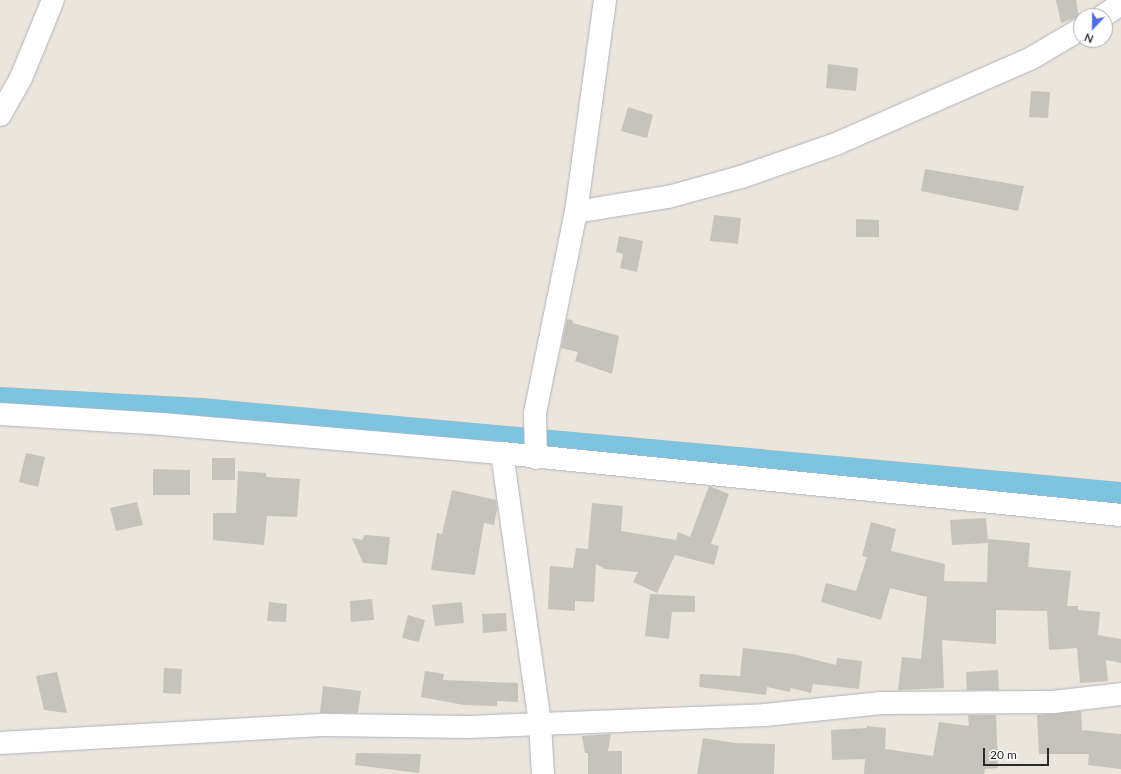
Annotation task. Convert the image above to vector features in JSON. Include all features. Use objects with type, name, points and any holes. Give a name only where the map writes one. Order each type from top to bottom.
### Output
[{"type":"street","points":[[0,115],[21,78],[53,0]]},
{"type":"street","points":[[536,458],[535,413],[576,212],[605,0]]},
{"type":"street","points":[[576,212],[668,197],[741,177],[836,144],[1030,59],[1073,34]]},
{"type":"street","points":[[0,414],[162,424],[502,453],[536,458],[867,488],[1121,515]]},
{"type":"street","points":[[502,453],[540,724],[543,774]]},
{"type":"street","points":[[0,743],[326,725],[469,727],[765,715],[881,703],[1053,702],[1121,694]]},
{"type":"building","points":[[1056,0],[1076,0],[1077,8],[1073,8],[1073,19],[1061,23]]},
{"type":"building","points":[[828,64],[858,68],[856,91],[826,88]]},
{"type":"building","points":[[1031,91],[1050,92],[1048,118],[1029,117]]},
{"type":"building","points":[[628,107],[653,115],[647,138],[621,131]]},
{"type":"building","points":[[925,169],[1024,186],[1018,211],[921,191]]},
{"type":"building","points":[[714,215],[741,218],[738,244],[710,241]]},
{"type":"building","points":[[856,219],[879,220],[879,237],[856,237]]},
{"type":"building","points":[[619,236],[643,241],[637,272],[620,268],[623,254],[616,252]]},
{"type":"building","points":[[567,319],[572,320],[573,323],[619,336],[612,374],[575,361],[578,352],[561,348]]},
{"type":"building","points":[[26,453],[45,457],[38,487],[19,482]]},
{"type":"building","points":[[212,458],[235,458],[235,480],[212,480]]},
{"type":"building","points":[[153,469],[190,470],[190,495],[153,495]]},
{"type":"building","points":[[238,471],[266,473],[266,477],[300,479],[297,517],[267,516],[264,545],[213,540],[213,513],[236,513]]},
{"type":"building","points":[[709,486],[729,494],[711,544],[719,546],[714,565],[675,555],[657,593],[633,582],[638,572],[605,569],[596,564],[594,602],[575,601],[575,611],[548,609],[550,566],[573,568],[576,548],[588,549],[592,503],[623,506],[621,531],[676,540],[678,532],[690,537]]},
{"type":"building","points":[[452,490],[496,500],[497,509],[494,525],[484,523],[475,575],[431,570],[437,533],[442,534]]},
{"type":"building","points":[[137,502],[143,525],[116,531],[110,508]]},
{"type":"building","points":[[986,518],[988,542],[988,539],[1030,543],[1028,567],[1071,571],[1067,606],[1078,606],[1078,610],[1100,612],[1098,635],[1121,639],[1121,663],[1106,660],[1108,681],[1080,683],[1077,648],[1049,650],[1047,611],[996,610],[996,644],[942,640],[944,688],[898,690],[902,657],[921,659],[927,597],[890,588],[881,620],[821,602],[826,583],[856,591],[867,557],[862,556],[871,522],[896,529],[891,551],[945,564],[944,581],[987,582],[988,543],[952,545],[950,520]]},
{"type":"building","points":[[365,535],[390,537],[387,565],[363,563],[352,538],[362,540]]},
{"type":"building","points":[[650,594],[695,596],[695,612],[672,612],[669,639],[645,636]]},
{"type":"building","points":[[372,599],[374,620],[351,622],[350,601]]},
{"type":"building","points":[[269,602],[287,604],[286,622],[267,621]]},
{"type":"building","points":[[462,602],[464,623],[435,626],[432,605]]},
{"type":"building","points":[[506,613],[507,631],[483,633],[482,614]]},
{"type":"building","points":[[408,615],[425,620],[419,642],[402,638]]},
{"type":"building","points":[[743,648],[793,654],[836,665],[837,658],[862,661],[859,689],[813,684],[811,693],[791,688],[790,692],[767,687],[766,695],[699,687],[700,674],[740,676]]},
{"type":"building","points":[[164,668],[182,669],[181,694],[163,693]]},
{"type":"building","points":[[998,670],[999,690],[967,690],[966,672]]},
{"type":"building","points":[[425,671],[444,674],[443,680],[518,683],[518,702],[497,701],[497,706],[464,705],[421,697]]},
{"type":"building","points":[[57,672],[67,713],[44,710],[36,676]]},
{"type":"building","points":[[323,686],[361,691],[358,713],[320,713]]},
{"type":"building","points":[[1081,711],[1082,730],[1121,734],[1121,769],[1088,765],[1089,754],[1039,754],[1037,715]]},
{"type":"building","points":[[968,715],[996,715],[998,768],[985,769],[984,774],[864,774],[865,759],[832,760],[831,730],[867,728],[867,726],[886,728],[885,749],[933,756],[939,722],[969,726]]},
{"type":"building","points":[[611,734],[608,751],[622,751],[622,774],[588,774],[588,753],[585,753],[582,736]]},
{"type":"building","points":[[703,738],[735,743],[775,744],[774,774],[697,774]]},
{"type":"building","points":[[356,753],[421,754],[419,773],[355,765]]},
{"type":"waterway","points":[[0,398],[201,409],[1121,493]]}]
